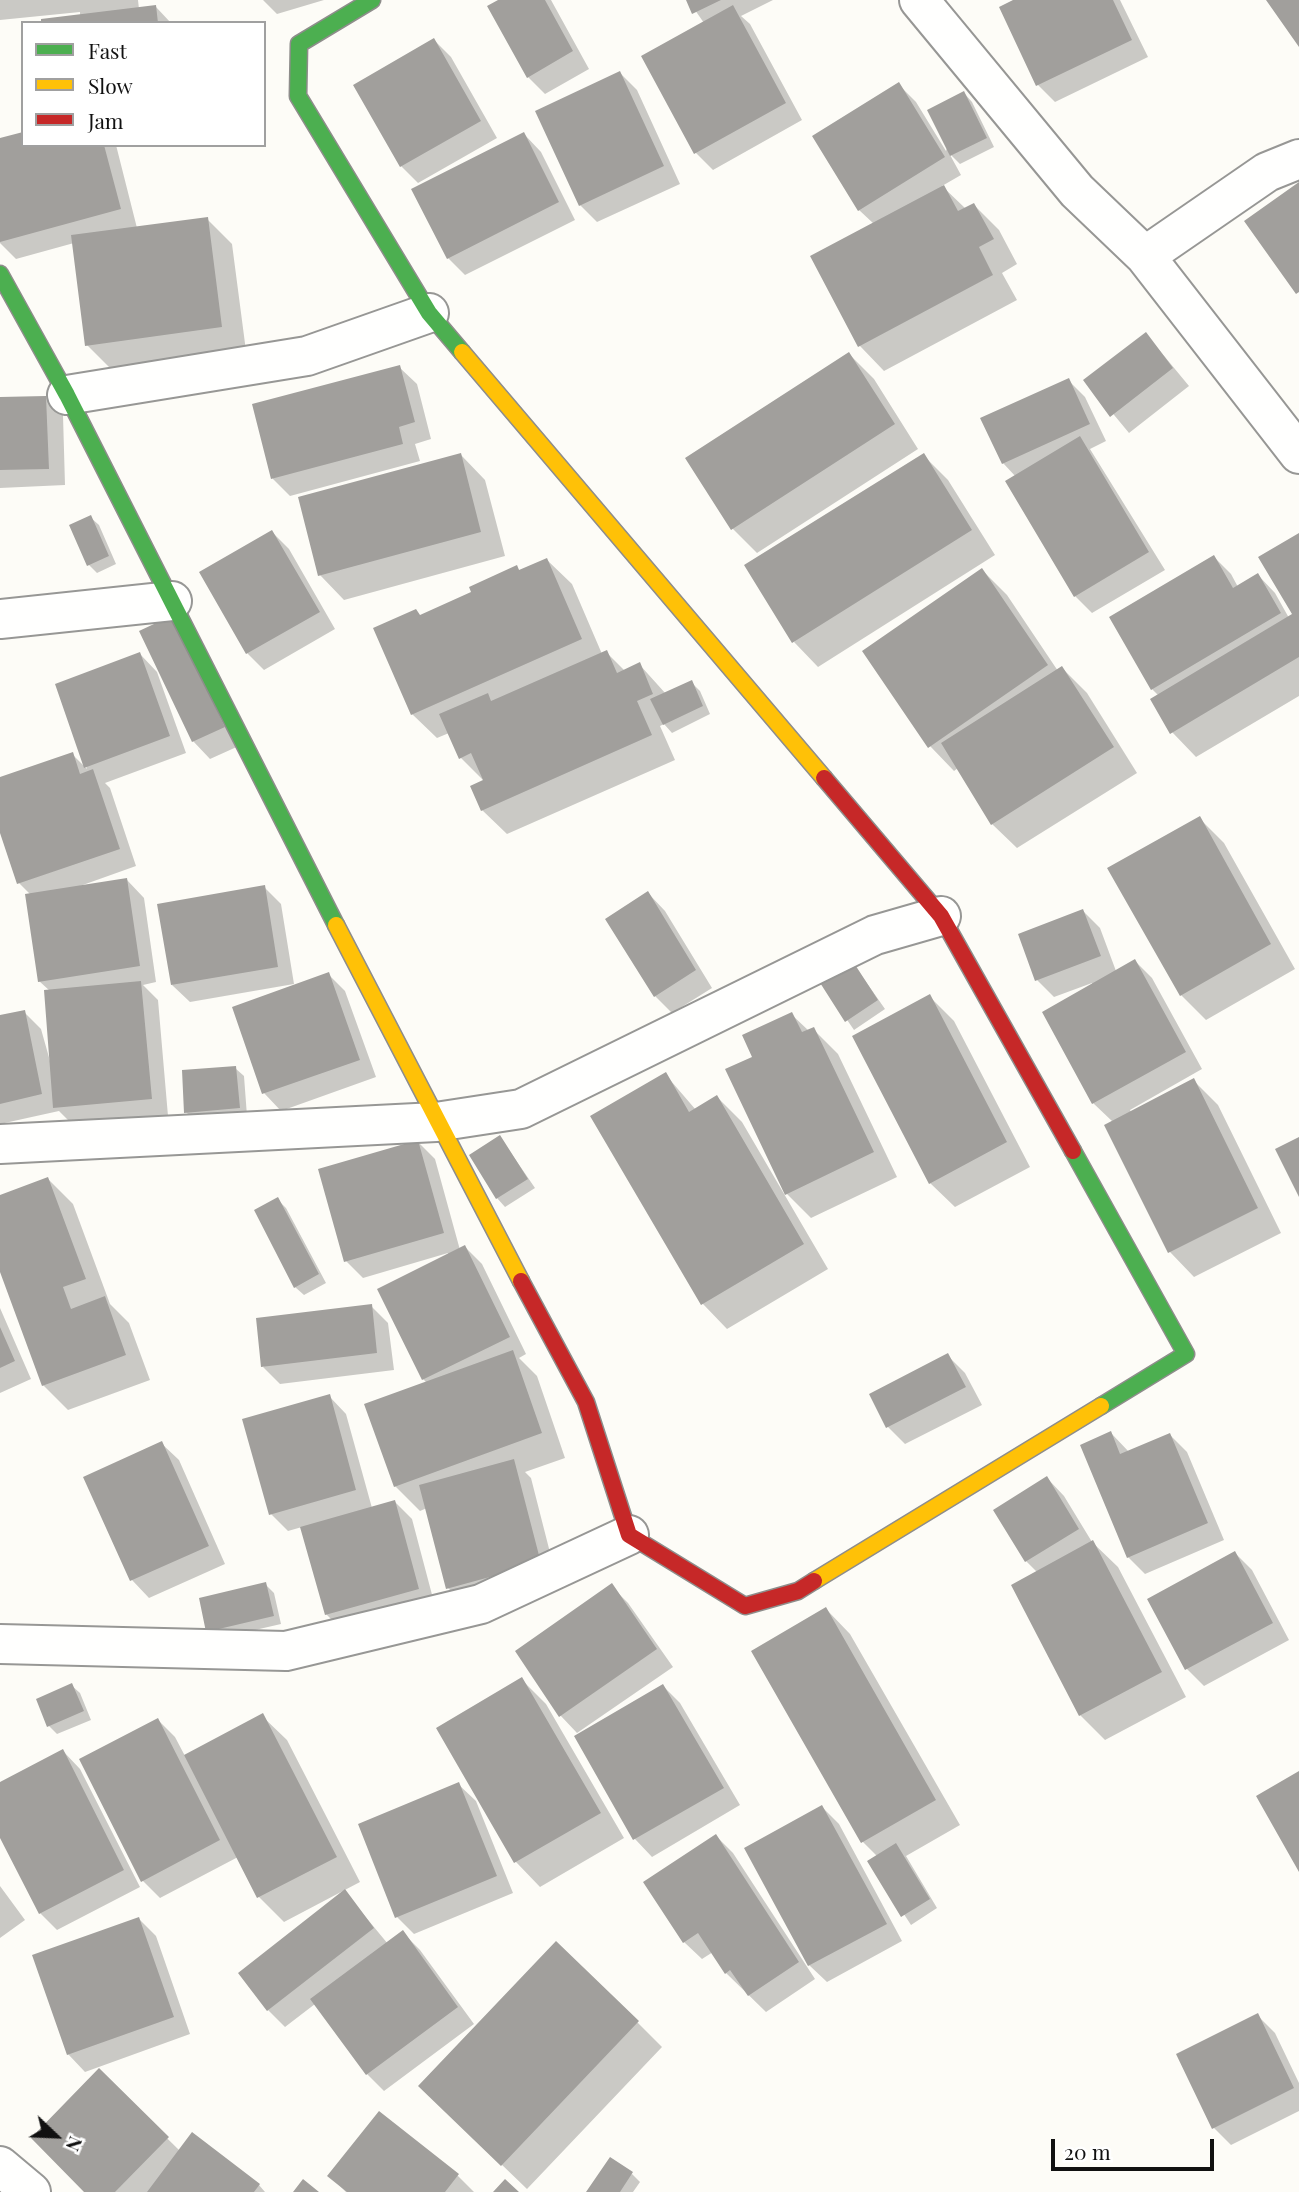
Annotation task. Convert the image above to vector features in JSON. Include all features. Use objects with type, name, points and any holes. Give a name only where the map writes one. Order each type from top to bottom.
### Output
[{"type":"street","points":[[0,274],[67,395],[436,1122],[586,1402],[629,1535],[745,1606],[798,1591],[1186,1354],[941,916],[429,313],[299,96],[299,44],[372,0]]},
{"type":"street","points":[[919,0],[1077,191],[1145,256],[1299,454]]},
{"type":"street","points":[[1145,256],[1267,172],[1299,159]]},
{"type":"street","points":[[67,395],[307,356],[429,313]]},
{"type":"street","points":[[0,620],[172,601]]},
{"type":"street","points":[[0,1144],[436,1122],[521,1109],[875,935],[941,916]]},
{"type":"street","points":[[0,1644],[286,1651],[481,1604],[629,1535]]},
{"type":"street","points":[[0,2166],[31,2192]]},
{"type":"building","points":[[498,0],[545,0],[573,51],[527,78],[487,6]]},
{"type":"building","points":[[686,0],[721,0],[692,14]]},
{"type":"building","points":[[1013,0],[1113,0],[1132,40],[1036,86],[999,7]]},
{"type":"building","points":[[1266,0],[1299,0],[1299,47]]},
{"type":"building","points":[[156,5],[158,21],[41,21]]},
{"type":"building","points":[[733,5],[786,103],[694,154],[641,56]]},
{"type":"building","points":[[434,38],[481,121],[400,167],[353,85]]},
{"type":"building","points":[[620,71],[664,166],[579,206],[535,111]]},
{"type":"building","points":[[899,82],[945,157],[858,211],[812,136]]},
{"type":"building","points":[[964,91],[987,138],[950,156],[927,110]]},
{"type":"building","points":[[524,132],[559,202],[447,259],[411,189]]},
{"type":"building","points":[[21,133],[21,147],[105,147],[121,209],[0,242],[0,138]]},
{"type":"building","points":[[1299,182],[1299,292],[1296,294],[1244,221]]},
{"type":"building","points":[[944,185],[958,211],[974,203],[994,239],[979,247],[993,275],[858,347],[810,256]]},
{"type":"building","points":[[208,217],[222,327],[85,346],[71,235]]},
{"type":"building","points":[[1146,332],[1173,368],[1110,417],[1083,380]]},
{"type":"building","points":[[849,352],[895,424],[731,530],[685,458]]},
{"type":"building","points":[[400,365],[415,422],[399,427],[403,444],[271,479],[252,404]]},
{"type":"building","points":[[1069,378],[1090,424],[1002,464],[980,418]]},
{"type":"building","points":[[46,396],[49,469],[0,470],[0,397]]},
{"type":"building","points":[[1080,436],[1149,552],[1074,597],[1005,481]]},
{"type":"building","points":[[461,453],[481,532],[318,576],[298,497]]},
{"type":"building","points":[[924,453],[972,530],[792,643],[744,565]]},
{"type":"building","points":[[91,515],[109,556],[87,566],[69,525]]},
{"type":"building","points":[[272,530],[320,612],[246,654],[199,572]]},
{"type":"building","points":[[1299,533],[1299,657],[1170,734],[1150,699],[1292,614],[1258,557]]},
{"type":"building","points":[[1214,555],[1233,588],[1258,573],[1281,613],[1151,690],[1109,617]]},
{"type":"building","points":[[547,558],[582,639],[411,715],[373,628],[416,609],[420,615],[471,592],[469,587],[517,565],[519,570]]},
{"type":"building","points":[[982,568],[1048,665],[928,748],[862,651]]},
{"type":"building","points":[[171,616],[225,727],[192,742],[139,631]]},
{"type":"building","points":[[607,650],[617,673],[640,662],[653,694],[637,701],[652,735],[481,811],[470,786],[483,780],[471,753],[459,759],[439,714],[488,693],[491,701]]},
{"type":"building","points":[[140,652],[170,736],[84,768],[55,684]]},
{"type":"building","points":[[1062,666],[1114,747],[991,825],[941,743]]},
{"type":"building","points":[[692,680],[703,706],[663,725],[650,699]]},
{"type":"building","points":[[73,752],[80,774],[93,769],[120,849],[17,884],[0,833],[0,777]]},
{"type":"building","points":[[1200,816],[1271,944],[1180,996],[1107,868]]},
{"type":"building","points":[[127,878],[140,966],[38,982],[25,894]]},
{"type":"building","points":[[265,885],[278,967],[171,985],[157,904]]},
{"type":"building","points":[[648,891],[696,970],[654,997],[605,919]]},
{"type":"building","points":[[1083,909],[1101,956],[1035,981],[1018,934]]},
{"type":"building","points":[[850,957],[878,1000],[845,1022],[817,978]]},
{"type":"building","points":[[1135,959],[1186,1052],[1092,1104],[1042,1012]]},
{"type":"building","points":[[329,972],[360,1060],[262,1094],[232,1007]]},
{"type":"building","points":[[141,981],[152,1099],[53,1108],[44,990]]},
{"type":"building","points":[[930,994],[1007,1142],[929,1184],[852,1036]]},
{"type":"building","points":[[25,1010],[42,1094],[0,1104],[0,1015]]},
{"type":"building","points":[[792,1012],[802,1032],[814,1027],[874,1152],[785,1195],[725,1069],[752,1057],[742,1035]]},
{"type":"building","points":[[236,1066],[240,1108],[184,1113],[182,1070]]},
{"type":"building","points":[[666,1072],[689,1112],[717,1095],[804,1244],[701,1305],[590,1116]]},
{"type":"building","points":[[1194,1078],[1258,1208],[1168,1253],[1104,1125]]},
{"type":"building","points":[[500,1135],[528,1179],[496,1199],[469,1155]]},
{"type":"building","points":[[1299,1137],[1299,1197],[1275,1149]]},
{"type":"building","points":[[418,1140],[444,1233],[344,1262],[318,1169]]},
{"type":"building","points":[[48,1177],[86,1279],[63,1287],[71,1309],[105,1296],[126,1355],[42,1386],[0,1272],[0,1195]]},
{"type":"building","points":[[278,1197],[319,1274],[294,1288],[254,1210]]},
{"type":"building","points":[[465,1245],[510,1337],[422,1380],[377,1289]]},
{"type":"building","points":[[372,1304],[377,1353],[261,1367],[256,1318]]},
{"type":"building","points":[[0,1327],[15,1361],[0,1368]]},
{"type":"building","points":[[513,1350],[542,1433],[394,1487],[364,1404]]},
{"type":"building","points":[[948,1353],[966,1387],[886,1428],[869,1394]]},
{"type":"building","points":[[330,1394],[356,1490],[269,1515],[242,1419]]},
{"type":"building","points":[[1111,1431],[1120,1454],[1170,1433],[1208,1523],[1127,1558],[1080,1445]]},
{"type":"building","points":[[162,1441],[209,1546],[130,1581],[83,1477]]},
{"type":"building","points":[[514,1459],[541,1563],[446,1589],[419,1485]]},
{"type":"building","points":[[1047,1476],[1079,1529],[1025,1562],[993,1510]]},
{"type":"building","points":[[395,1500],[419,1589],[325,1615],[300,1527]]},
{"type":"building","points":[[1093,1540],[1162,1672],[1079,1716],[1011,1585]]},
{"type":"building","points":[[1235,1551],[1273,1623],[1185,1670],[1147,1599]]},
{"type":"building","points":[[266,1582],[274,1616],[206,1632],[199,1598]]},
{"type":"building","points":[[612,1583],[657,1649],[559,1717],[515,1651]]},
{"type":"building","points":[[826,1607],[936,1800],[861,1843],[751,1651]]},
{"type":"building","points":[[522,1677],[601,1813],[514,1863],[436,1728]]},
{"type":"building","points":[[72,1683],[84,1711],[47,1727],[36,1699]]},
{"type":"building","points":[[663,1684],[724,1788],[633,1840],[574,1736]]},
{"type":"building","points":[[263,1713],[337,1857],[257,1898],[184,1755]]},
{"type":"building","points":[[158,1718],[220,1840],[141,1882],[79,1759]]},
{"type":"building","points":[[63,1749],[124,1870],[39,1914],[0,1838],[0,1782]]},
{"type":"building","points":[[1299,1771],[1299,1872],[1256,1796]]},
{"type":"building","points":[[459,1782],[497,1876],[395,1918],[358,1824]]},
{"type":"building","points":[[822,1805],[887,1924],[808,1966],[744,1848]]},
{"type":"building","points":[[716,1834],[799,1962],[748,1996],[730,1970],[725,1974],[698,1933],[683,1943],[643,1882]]},
{"type":"building","points":[[896,1843],[930,1899],[901,1917],[867,1861]]},
{"type":"building","points":[[345,1889],[374,1928],[267,2011],[238,1973]]},
{"type":"building","points":[[139,1917],[174,2017],[67,2055],[32,1955]]},
{"type":"building","points":[[403,1930],[458,2007],[366,2075],[310,1999]]},
{"type":"building","points":[[556,1941],[639,2021],[501,2166],[418,2086]]},
{"type":"building","points":[[1258,2013],[1294,2088],[1212,2129],[1176,2054]]},
{"type":"building","points":[[99,2068],[169,2137],[115,2192],[84,2192],[31,2138]]},
{"type":"building","points":[[379,2111],[459,2174],[445,2192],[347,2192],[327,2176]]},
{"type":"building","points":[[192,2132],[260,2184],[254,2192],[147,2192]]},
{"type":"building","points":[[610,2157],[633,2172],[620,2192],[586,2192]]},
{"type":"building","points":[[303,2179],[319,2192],[293,2192]]},
{"type":"building","points":[[505,2179],[519,2192],[493,2192]]},
{"type":"traffic: fast","points":[[372,0],[299,44],[298,96],[429,313],[462,352]]},
{"type":"traffic: fast","points":[[0,274],[67,395],[336,925]]},
{"type":"traffic: fast","points":[[1073,1151],[1186,1354],[1101,1406]]},
{"type":"traffic: slow","points":[[462,352],[824,778]]},
{"type":"traffic: slow","points":[[336,925],[521,1281]]},
{"type":"traffic: slow","points":[[814,1581],[1101,1406]]},
{"type":"traffic: jam","points":[[824,778],[941,916],[1073,1151]]},
{"type":"traffic: jam","points":[[521,1281],[586,1402],[629,1535],[745,1606],[798,1591],[814,1581]]}]
